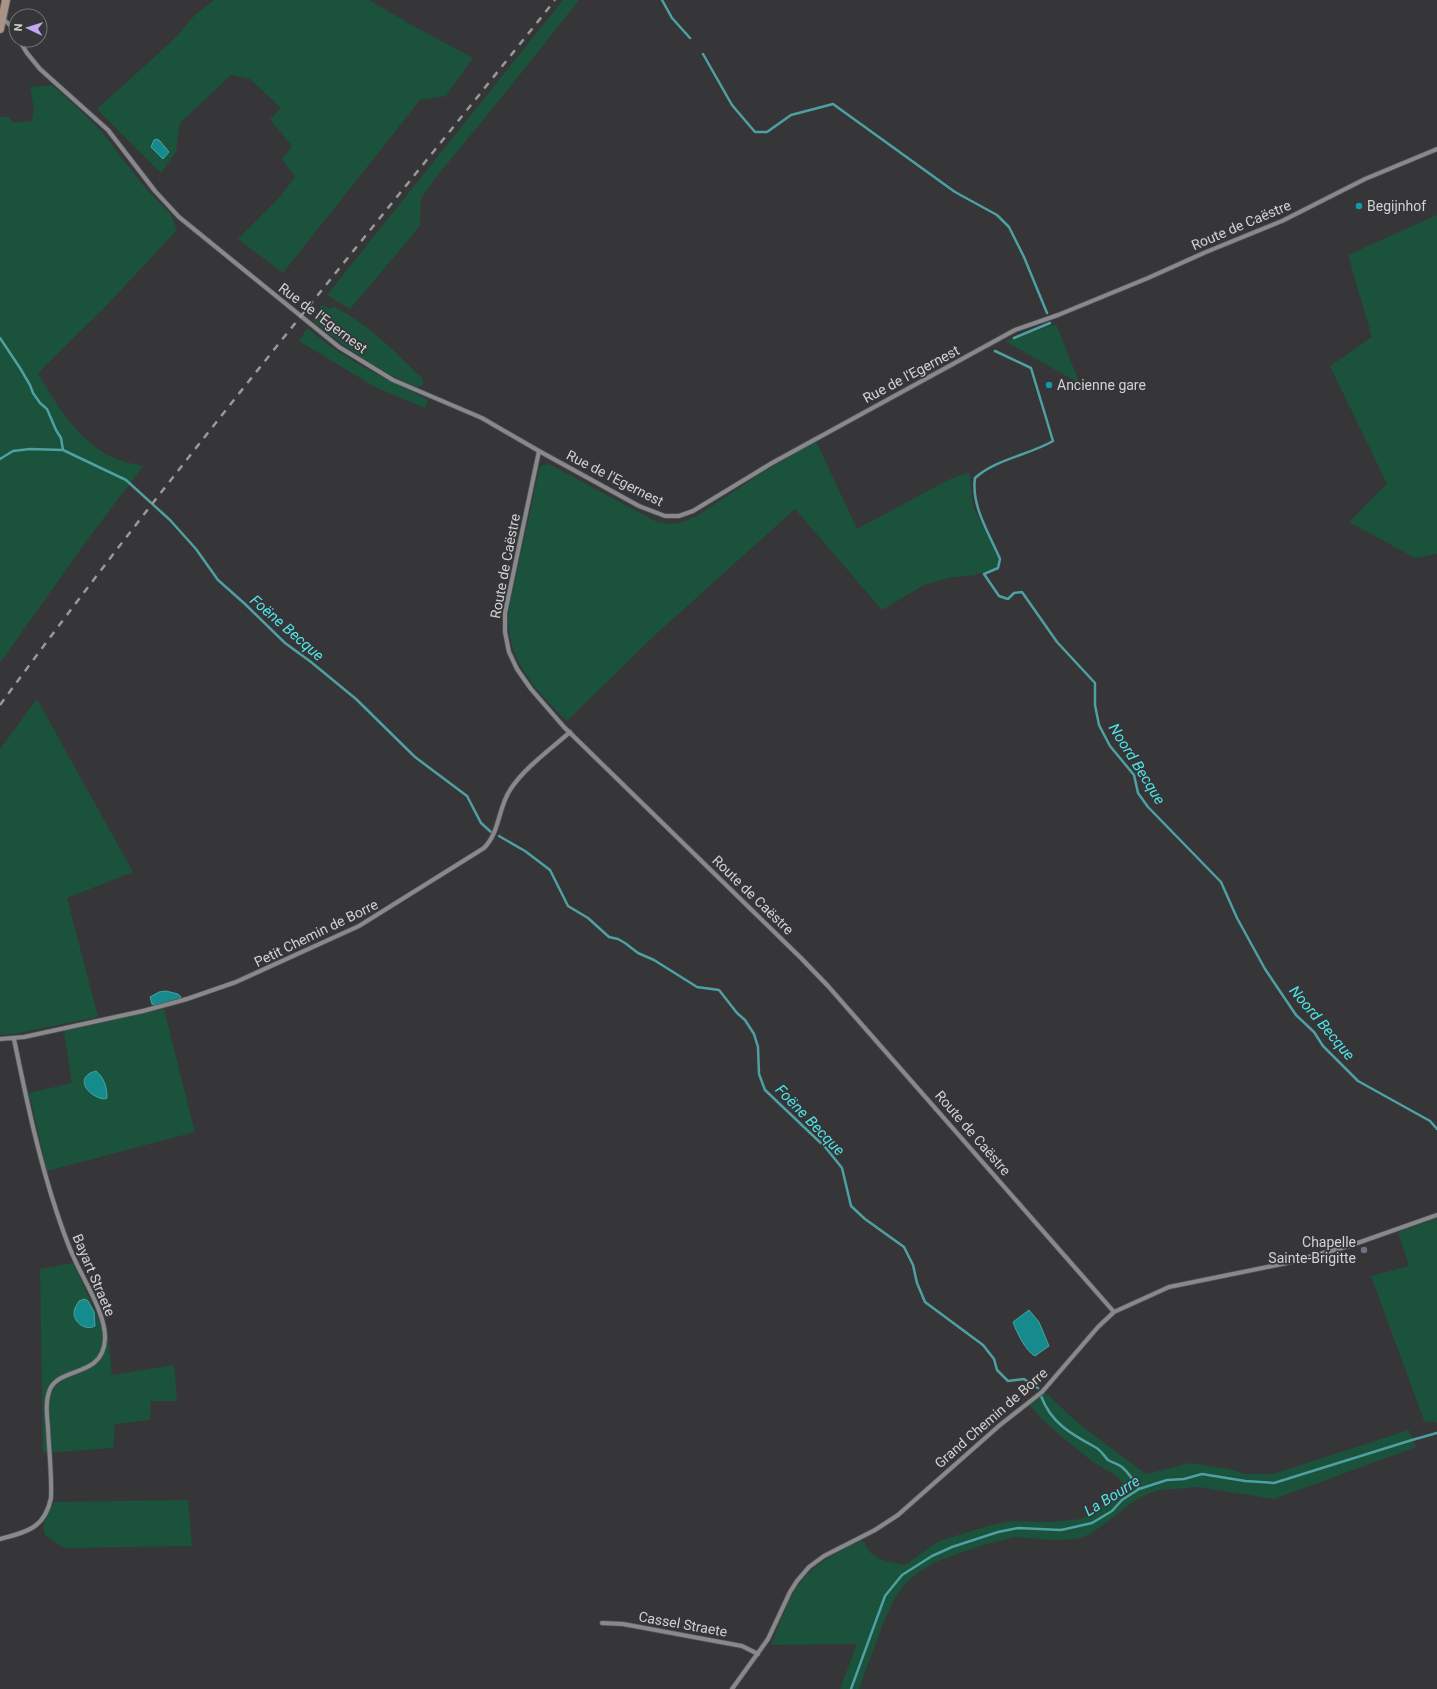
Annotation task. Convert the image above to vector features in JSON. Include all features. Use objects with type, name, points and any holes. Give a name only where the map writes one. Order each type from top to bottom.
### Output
[{"type":"main road","points":[[0,29],[6,0]]},
{"type":"street","points":[[3,19],[8,22]]},
{"type":"street","name":"Rue de l'Egernest","points":[[24,48],[40,69],[108,130],[155,191],[189,226],[334,343],[352,356],[393,380],[482,418],[651,512],[665,516],[683,515],[703,506],[772,463],[1005,335],[1015,330],[1051,318]]},
{"type":"street","name":"Route de Caëstre","points":[[1051,318],[1274,224],[1365,179],[1437,149]]},
{"type":"street","name":"Route de Caëstre","points":[[539,451],[505,613],[505,632],[511,658],[520,674],[531,689],[570,732],[802,958],[1114,1312]]},
{"type":"street","name":"Petit Chemin de Borre","points":[[0,1039],[14,1039],[143,1011],[204,994],[263,971],[353,930],[484,848],[494,835],[505,800],[513,786],[570,732]]},
{"type":"street","name":"Bayart Straete","points":[[0,1538],[20,1534],[35,1527],[42,1520],[47,1511],[51,1498],[47,1410],[50,1390],[57,1381],[88,1367],[96,1361],[103,1351],[105,1339],[101,1320],[69,1247],[47,1182],[14,1039]]},
{"type":"street","name":"Grand Chemin de Borre","points":[[732,1689],[771,1634],[794,1586],[809,1568],[824,1556],[875,1530],[898,1515],[1000,1425],[1042,1392],[1098,1327],[1114,1312],[1169,1287],[1197,1280],[1253,1271],[1294,1262],[1349,1246],[1437,1214]]},
{"type":"street","name":"Cassel Straete","points":[[602,1623],[623,1624],[742,1646],[758,1654]]},
{"type":"green space","points":[[214,0],[369,0],[473,58],[446,96],[420,100],[283,273],[238,239],[279,198],[295,177],[282,159],[292,146],[270,119],[281,108],[250,79],[231,75],[180,123],[176,152],[161,173],[97,109],[176,37],[194,16]]},
{"type":"green space","points":[[563,0],[579,0],[434,180],[421,199],[420,226],[350,309],[327,295]]},
{"type":"green space","points":[[52,85],[102,132],[142,184],[171,215],[177,230],[107,305],[38,373],[70,422],[91,443],[116,459],[143,466],[85,543],[0,663],[0,117],[10,117],[13,123],[32,121],[34,109],[30,87]]},
{"type":"green space","points":[[1437,215],[1437,554],[1415,558],[1349,522],[1387,484],[1330,366],[1372,337],[1348,255]]},
{"type":"green space","points":[[322,305],[331,309],[333,306],[359,321],[392,349],[423,379],[423,385],[417,387],[389,374],[362,358],[323,329],[312,320]]},
{"type":"green space","points":[[1056,324],[1080,384],[1005,341]]},
{"type":"green space","points":[[307,328],[334,349],[365,368],[428,400],[425,408],[375,387],[299,341]]},
{"type":"green space","points":[[816,441],[857,529],[948,480],[969,472],[973,507],[1000,559],[998,568],[974,575],[948,578],[924,585],[882,610],[795,509],[656,634],[567,721],[544,697],[524,671],[516,657],[511,642],[508,625],[509,608],[540,466],[549,464],[657,522],[671,524],[683,522],[697,516],[760,474]]},
{"type":"green space","points":[[37,699],[133,872],[67,898],[98,1017],[13,1034],[0,1035],[0,749]]},
{"type":"green space","points":[[164,1009],[195,1132],[47,1171],[29,1093],[72,1083],[64,1031]]},
{"type":"green space","points":[[1437,1219],[1437,1423],[1431,1421],[1425,1423],[1371,1276],[1409,1266],[1398,1232]]},
{"type":"green space","points":[[73,1263],[102,1326],[107,1325],[112,1375],[174,1365],[177,1401],[151,1401],[150,1420],[115,1424],[113,1448],[43,1453],[40,1269]]},
{"type":"green space","points":[[1046,1393],[1079,1424],[1146,1474],[1190,1463],[1229,1469],[1246,1474],[1273,1474],[1409,1430],[1416,1447],[1274,1499],[1199,1487],[1160,1490],[1134,1501],[1090,1534],[1077,1539],[1050,1540],[1015,1537],[980,1546],[935,1562],[916,1574],[903,1586],[895,1598],[886,1616],[859,1689],[840,1689],[857,1644],[771,1645],[783,1614],[799,1584],[814,1568],[825,1560],[860,1541],[864,1542],[871,1553],[876,1557],[905,1565],[939,1541],[988,1526],[1010,1521],[1050,1522],[1081,1519],[1098,1508],[1125,1486],[1115,1475],[1093,1462],[1058,1434],[1039,1416],[1030,1405]]},
{"type":"green space","points":[[188,1500],[192,1546],[64,1548],[45,1535],[43,1525],[54,1502]]},
{"type":"water","points":[[157,139],[169,152],[163,159],[151,147],[154,140]]},
{"type":"water","points":[[166,991],[178,994],[181,997],[179,999],[156,1005],[152,1004],[150,997],[159,992]]},
{"type":"water","points":[[96,1071],[101,1076],[104,1083],[107,1098],[104,1099],[93,1095],[85,1086],[85,1078],[89,1074]]},
{"type":"water","points":[[85,1299],[88,1301],[94,1312],[95,1326],[92,1327],[84,1327],[78,1323],[74,1313],[79,1301]]},
{"type":"water","points":[[1029,1310],[1039,1322],[1049,1346],[1035,1356],[1025,1346],[1013,1322]]},
{"type":"waterway","name":"Noord Becque","points":[[662,0],[672,18],[690,38]]},
{"type":"waterway","points":[[703,54],[732,105],[755,132],[767,132],[791,115],[833,104],[955,192],[997,215],[1009,227],[1024,257],[1047,313]]},
{"type":"waterway","name":"Noord Becque","points":[[1014,338],[1050,323]]},
{"type":"waterway","points":[[0,338],[20,368],[33,393],[40,403],[47,409],[61,438],[63,450]]},
{"type":"waterway","name":"Noord Becque","points":[[995,351],[1031,368],[1053,441],[993,466],[975,478],[974,488],[978,509],[1000,559],[998,568],[984,574],[999,596],[1008,599],[1014,593],[1022,592],[1057,642],[1095,683],[1095,705],[1099,725],[1110,746],[1134,775],[1138,793],[1148,807],[1221,882],[1237,918],[1265,969],[1296,1015],[1314,1032],[1323,1046],[1358,1081],[1430,1121],[1437,1129]]},
{"type":"waterway","name":"Foëne Becque","points":[[0,459],[13,451],[30,449],[63,450],[126,480],[170,520],[196,549],[218,580],[285,643],[356,699],[415,757],[467,796],[481,823],[491,832]]},
{"type":"waterway","name":"Foëne Becque","points":[[499,836],[525,851],[550,870],[568,906],[588,918],[609,937],[618,939],[638,953],[654,960],[697,987],[719,990],[737,1013],[745,1020],[754,1034],[758,1047],[759,1074],[765,1090],[826,1148],[842,1168],[851,1206],[865,1219],[904,1247],[913,1265],[917,1283],[925,1302],[983,1345],[994,1359],[997,1370],[1008,1381],[1024,1379],[1038,1388]]},
{"type":"waterway","name":"Foëne Becque","points":[[1041,1396],[1050,1414],[1056,1421],[1070,1432],[1097,1448],[1108,1460],[1122,1467],[1129,1474],[1139,1489]]},
{"type":"waterway","name":"La Bourre","points":[[851,1689],[885,1596],[902,1575],[932,1556],[952,1547],[998,1532],[1018,1528],[1061,1530],[1092,1523],[1112,1511],[1122,1500],[1139,1489],[1167,1480],[1184,1479],[1202,1474],[1245,1481],[1274,1483],[1437,1433]]},
{"type":"railway","points":[[0,705],[204,437],[555,0]]},
{"type":"place","name":"Begijnhof","points":[[1359,206]]},
{"type":"place","name":"Ancienne gare","points":[[1049,385]]},
{"type":"place","name":"Chapelle Sainte-Brigitte","points":[[1364,1250]]}]
